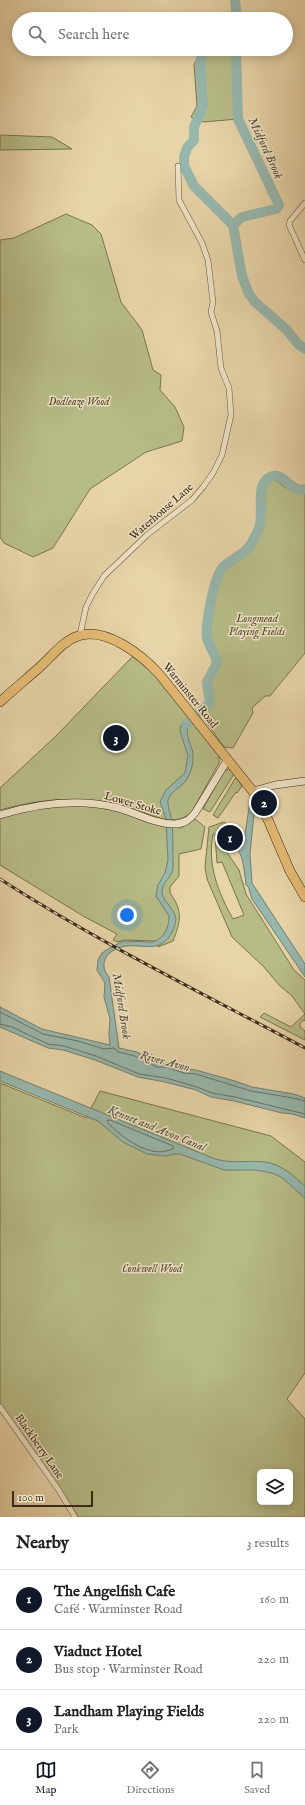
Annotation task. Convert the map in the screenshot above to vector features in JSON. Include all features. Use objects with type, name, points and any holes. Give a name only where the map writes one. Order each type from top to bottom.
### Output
[{"type":"highway","name":"Warminster Road","points":[[80,635],[97,635],[122,644],[140,655],[152,666],[228,759],[257,790],[259,799],[290,871],[305,897]]},
{"type":"highway","points":[[0,702],[64,644],[80,635]]},
{"type":"main road","name":"Lower Stoke","points":[[0,815],[39,805],[78,802],[113,807],[166,824],[175,824],[188,820],[195,813],[228,759]]},
{"type":"main road","points":[[257,790],[275,785],[305,781]]},
{"type":"street","name":"Waterhouse Lane","points":[[80,635],[86,607],[104,576],[147,535],[192,500],[213,473],[222,455],[231,415],[229,388],[220,368],[217,331],[211,312],[213,302],[208,260],[202,243],[179,200],[178,166]]},
{"type":"street","points":[[305,203],[290,221],[289,225],[305,260]]},
{"type":"street","name":"Blackberry Lane","points":[[0,1407],[58,1489],[75,1514],[75,1517]]},
{"type":"green space","points":[[199,56],[236,56],[238,119],[203,122],[191,117],[197,106],[194,64]]},
{"type":"green space","points":[[0,135],[52,137],[72,149],[0,150]]},
{"type":"green space","name":"Dodleaze Wood","points":[[66,214],[92,225],[101,234],[121,302],[142,330],[153,370],[161,375],[160,390],[175,407],[184,427],[182,441],[146,452],[90,489],[53,548],[33,557],[4,543],[0,537],[0,240],[14,238]]},
{"type":"green space","name":"Longmead Playing Fields","points":[[274,480],[289,490],[305,493],[305,653],[270,696],[265,696],[252,708],[253,713],[233,748],[224,747],[202,716],[211,707],[214,701],[211,682],[221,659],[212,647],[207,634],[219,572],[246,552],[256,539],[260,531],[263,517],[264,492],[269,482]]},
{"type":"green space","points":[[133,656],[167,689],[219,755],[219,763],[191,813],[184,817],[171,820],[110,803],[75,799],[50,800],[0,810],[0,788],[56,736]]},
{"type":"green space","points":[[229,769],[234,774],[210,812],[203,809],[224,771]]},
{"type":"green space","points":[[236,777],[242,786],[218,818],[213,815]]},
{"type":"green space","points":[[86,805],[117,811],[165,826],[181,828],[195,819],[205,827],[201,849],[179,854],[179,876],[170,887],[170,893],[179,911],[178,928],[173,941],[158,947],[156,941],[124,940],[118,942],[113,940],[117,934],[83,916],[0,865],[0,818],[49,806]]},
{"type":"green space","points":[[224,822],[228,825],[225,840],[226,851],[239,870],[246,894],[294,970],[305,980],[305,1014],[292,996],[279,985],[264,967],[232,937],[207,879],[205,867],[209,827]],"holes":[[[213,834],[215,835],[217,863],[222,862],[244,915],[233,919],[218,888],[215,878],[211,857]]]},
{"type":"green space","points":[[264,1013],[291,1027],[305,1014],[305,1021],[303,1020],[300,1027],[305,1031],[305,1040],[260,1017]]},
{"type":"green space","name":"Conkwell Wood","points":[[0,1083],[86,1118],[100,1091],[271,1136],[305,1162],[305,1373],[287,1399],[305,1419],[305,1517],[77,1517],[76,1513],[0,1405]]},
{"type":"water","points":[[192,715],[195,719],[190,724],[187,733],[193,752],[191,769],[189,776],[172,793],[168,800],[172,821],[173,871],[162,888],[162,894],[175,915],[175,926],[168,939],[157,946],[120,947],[110,953],[104,961],[105,971],[109,977],[119,1048],[137,1052],[158,1063],[167,1063],[252,1087],[294,1094],[305,1098],[305,1118],[293,1114],[282,1113],[211,1097],[196,1090],[138,1077],[95,1060],[63,1050],[48,1048],[0,1027],[0,1007],[42,1029],[110,1045],[110,1019],[104,997],[105,983],[97,970],[98,960],[102,953],[123,941],[153,942],[161,938],[166,932],[169,916],[156,896],[158,885],[165,873],[168,860],[166,819],[160,802],[166,790],[185,773],[188,756],[180,731],[181,725]]},
{"type":"water","points":[[250,801],[254,801],[255,804],[250,854],[252,883],[305,964],[305,977],[252,899],[249,888],[246,885],[243,862],[236,846],[236,841],[239,841],[240,832],[243,832],[242,841],[244,841]]},
{"type":"water","points":[[0,1071],[215,1159],[228,1161],[265,1162],[276,1165],[287,1171],[305,1186],[305,1198],[281,1177],[272,1173],[256,1170],[224,1170],[180,1154],[166,1156],[147,1154],[123,1142],[98,1121],[0,1081]]},
{"type":"waterway","name":"Midford Brook","points":[[235,0],[236,12]]},
{"type":"waterway","name":"Midford Brook","points":[[202,56],[200,62],[203,106],[194,127],[194,140],[187,148],[184,157],[184,166],[194,186],[233,225],[242,276],[249,294],[255,302],[287,330],[298,344],[305,349]]},
{"type":"waterway","name":"Midford Brook","points":[[233,225],[242,217],[276,209],[279,205],[238,119],[236,56]]},
{"type":"waterway","name":"Midford Brook","points":[[187,724],[210,703],[207,682],[217,663],[207,638],[207,623],[213,590],[216,580],[223,567],[247,549],[259,528],[261,522],[262,486],[270,477],[279,476],[295,488],[305,489]]},
{"type":"railway","points":[[0,879],[112,946],[305,1048]]},
{"type":"place","name":"Landham Playing Fields","points":[[116,738]]},
{"type":"place","name":"Viaduct Hotel","points":[[264,803]]},
{"type":"place","name":"The Angelfish Cafe","points":[[230,838]]},
{"type":"water label","name":"River Avon","points":[[165,1061]]},
{"type":"water label","name":"Kennet and Avon Canal","points":[[157,1128]]}]
